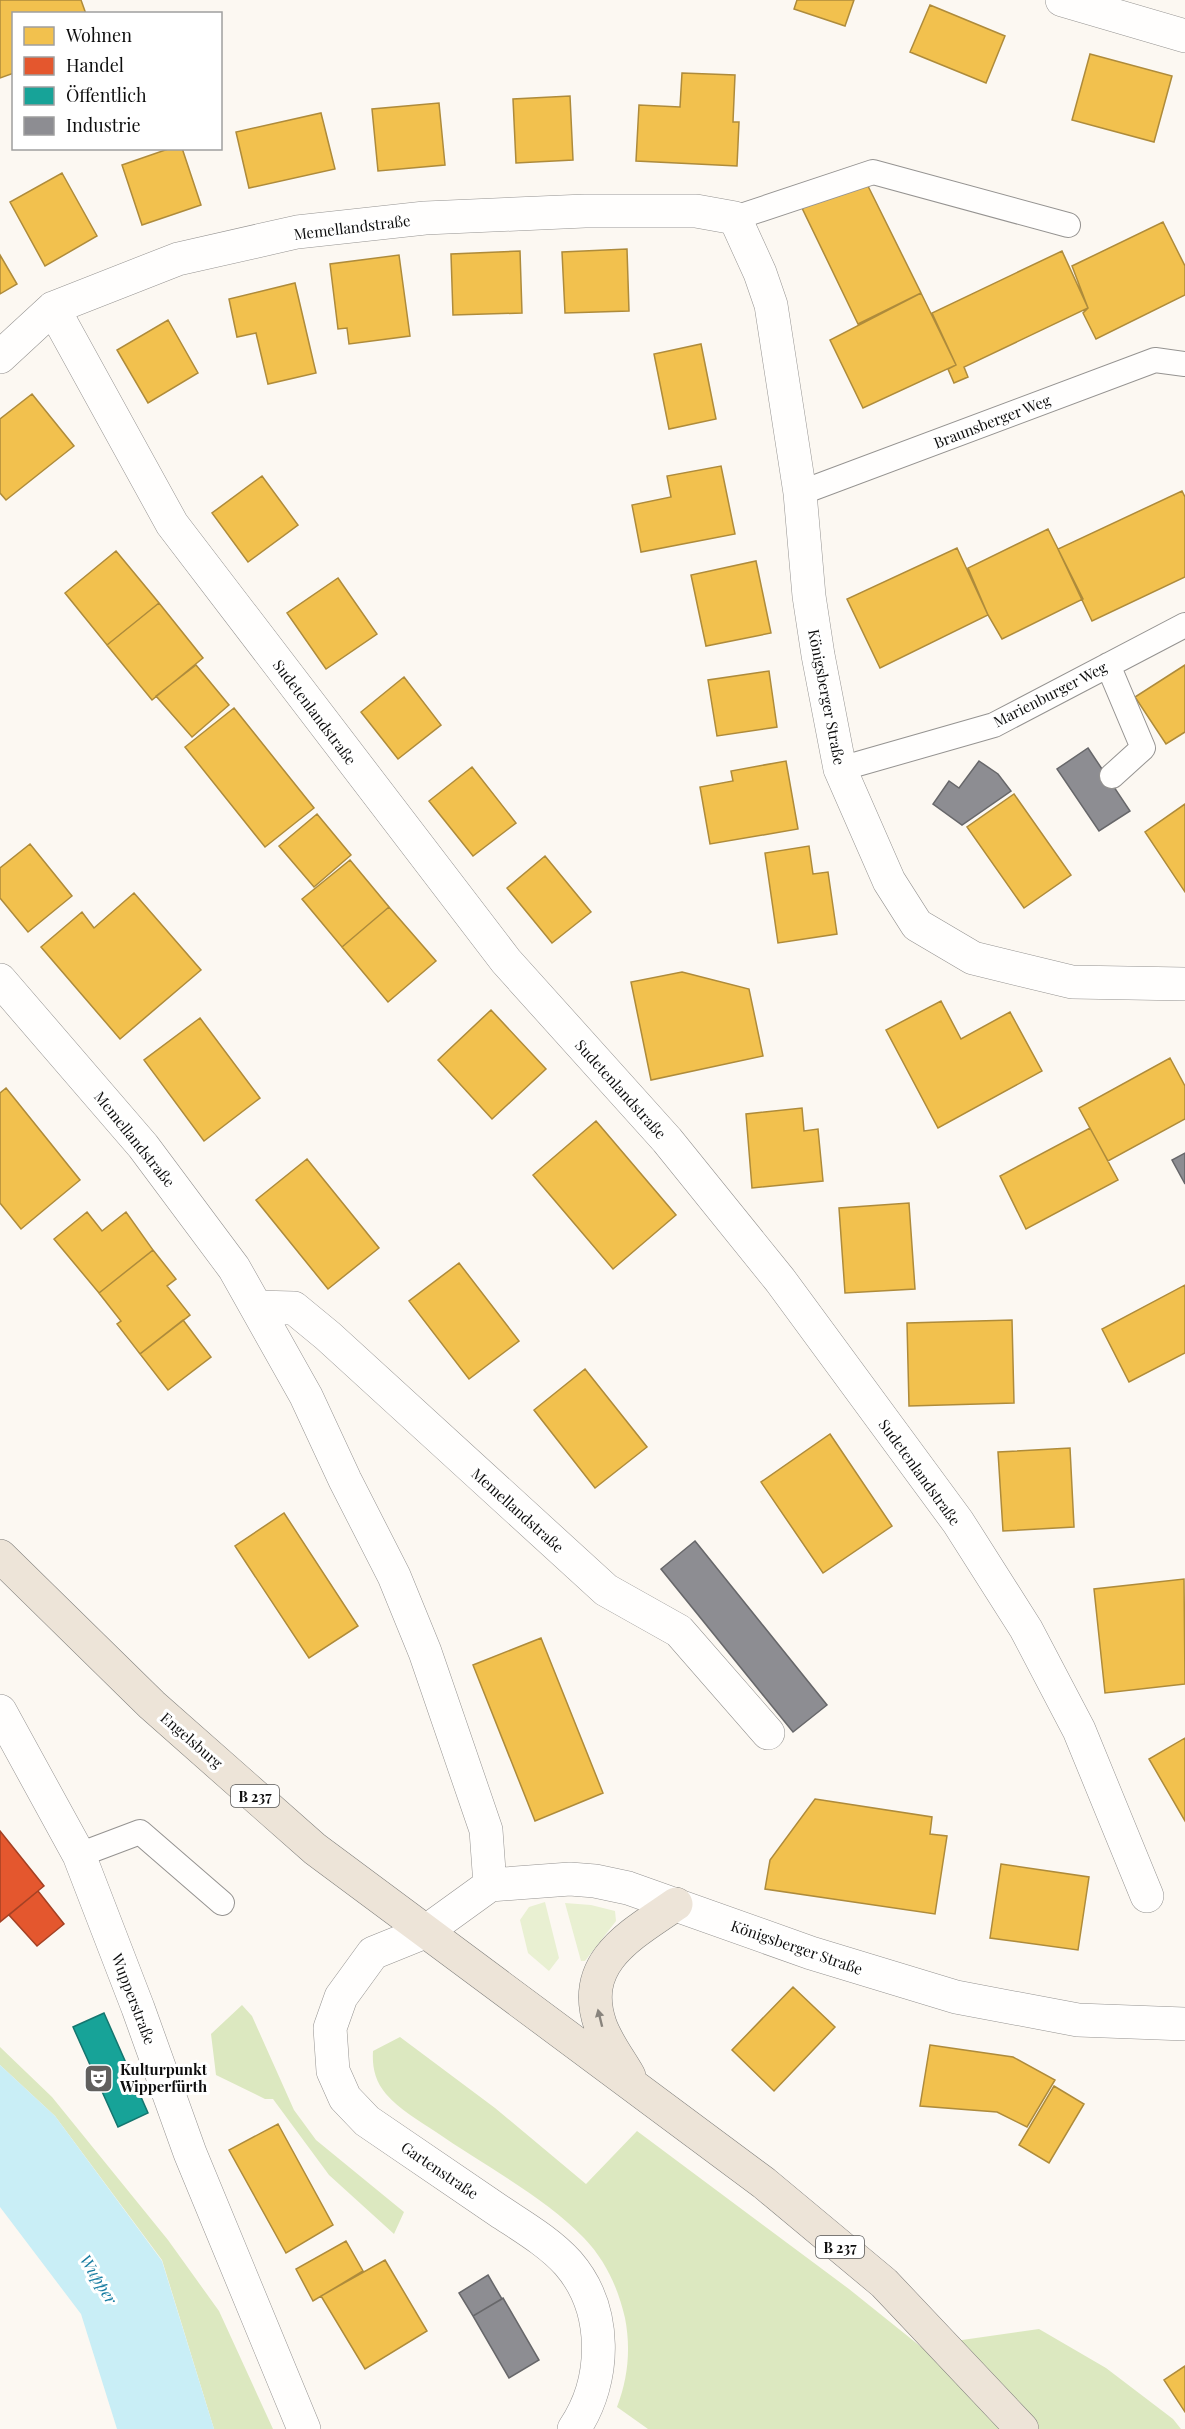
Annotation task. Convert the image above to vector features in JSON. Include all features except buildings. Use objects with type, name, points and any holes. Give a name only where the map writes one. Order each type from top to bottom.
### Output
[{"type":"main road","name":"Engelsburg","points":[[0,1556],[152,1705],[315,1849],[425,1932]]},
{"type":"main road","points":[[636,2088],[600,2025],[596,1992],[597,1978],[604,1963],[617,1946],[676,1904]]},
{"type":"main road","name":"B 237","points":[[425,1932],[764,2183],[884,2283],[1022,2429]]},
{"type":"street","points":[[1062,0],[1185,36]]},
{"type":"street","name":"Memellandstraße","points":[[0,357],[53,308],[178,259],[297,232],[425,218],[585,211],[696,211],[735,218]]},
{"type":"street","name":"Königsberger Straße","points":[[735,218],[760,273],[771,305],[800,493],[811,607],[826,707],[840,768],[889,881],[916,925],[973,958],[1072,982],[1185,984]]},
{"type":"street","name":"Sudetenlandstraße","points":[[53,308],[172,524],[506,961],[667,1140],[780,1280],[958,1522],[1026,1629],[1079,1730],[1147,1896]]},
{"type":"street","name":"Memellandstraße","points":[[0,980],[142,1146],[234,1268],[306,1396],[345,1480],[394,1576],[420,1641],[486,1830],[490,1885]]},
{"type":"street","name":"Memellandstraße","points":[[257,1307],[294,1308],[328,1336],[606,1590],[679,1631],[768,1733]]},
{"type":"street","name":"Wupperstraße","points":[[0,1711],[79,1855],[190,2153],[304,2429]]},
{"type":"street","name":"Königsberger Straße","points":[[490,1885],[570,1879],[595,1881],[628,1888],[831,1960],[956,1997],[1078,2020],[1185,2024]]},
{"type":"street","points":[[425,1932],[490,1885]]},
{"type":"street","name":"Gartenstraße","points":[[425,1932],[373,1953],[341,1997],[330,2028],[333,2071],[337,2085],[353,2109],[548,2244],[578,2276],[597,2322],[599,2363],[589,2400],[574,2429]]},
{"type":"lane","points":[[735,218],[873,172],[1068,225]]},
{"type":"lane","name":"Braunsberger Weg","points":[[800,493],[1155,360],[1185,364]]},
{"type":"lane","name":"Marienburger Weg","points":[[840,768],[994,725],[1185,625]]},
{"type":"lane","points":[[1108,665],[1143,748],[1112,776]]},
{"type":"lane","points":[[79,1855],[140,1832],[222,1903]]},
{"type":"green space","points":[[545,1902],[559,1958],[549,1971],[528,1953],[520,1920],[529,1907]]},
{"type":"green space","points":[[565,1903],[591,1905],[615,1911],[616,1921],[585,1961],[581,1961]]},
{"type":"green space","points":[[242,2005],[252,2016],[294,2110],[316,2140],[404,2212],[394,2234],[329,2175],[273,2099],[265,2099],[216,2075],[211,2034]]},
{"type":"green space","points":[[400,2037],[495,2108],[586,2184],[637,2131],[849,2289],[920,2346],[1039,2329],[1106,2368],[1173,2419],[1181,2429],[648,2429],[617,2407],[626,2374],[628,2341],[622,2307],[605,2266],[592,2247],[569,2223],[513,2182],[397,2105],[386,2094],[375,2074],[373,2051]]},
{"type":"green space","points":[[0,2047],[52,2097],[168,2240],[219,2311],[273,2429],[214,2429],[162,2260],[55,2116],[0,2065]]},
{"type":"water","name":"Wupper","points":[[0,2065],[55,2116],[162,2261],[214,2429],[117,2429],[81,2314],[0,2207]]},
{"type":"place","name":"Kulturpunkt Wipperfürth","points":[[99,2078]]}]
